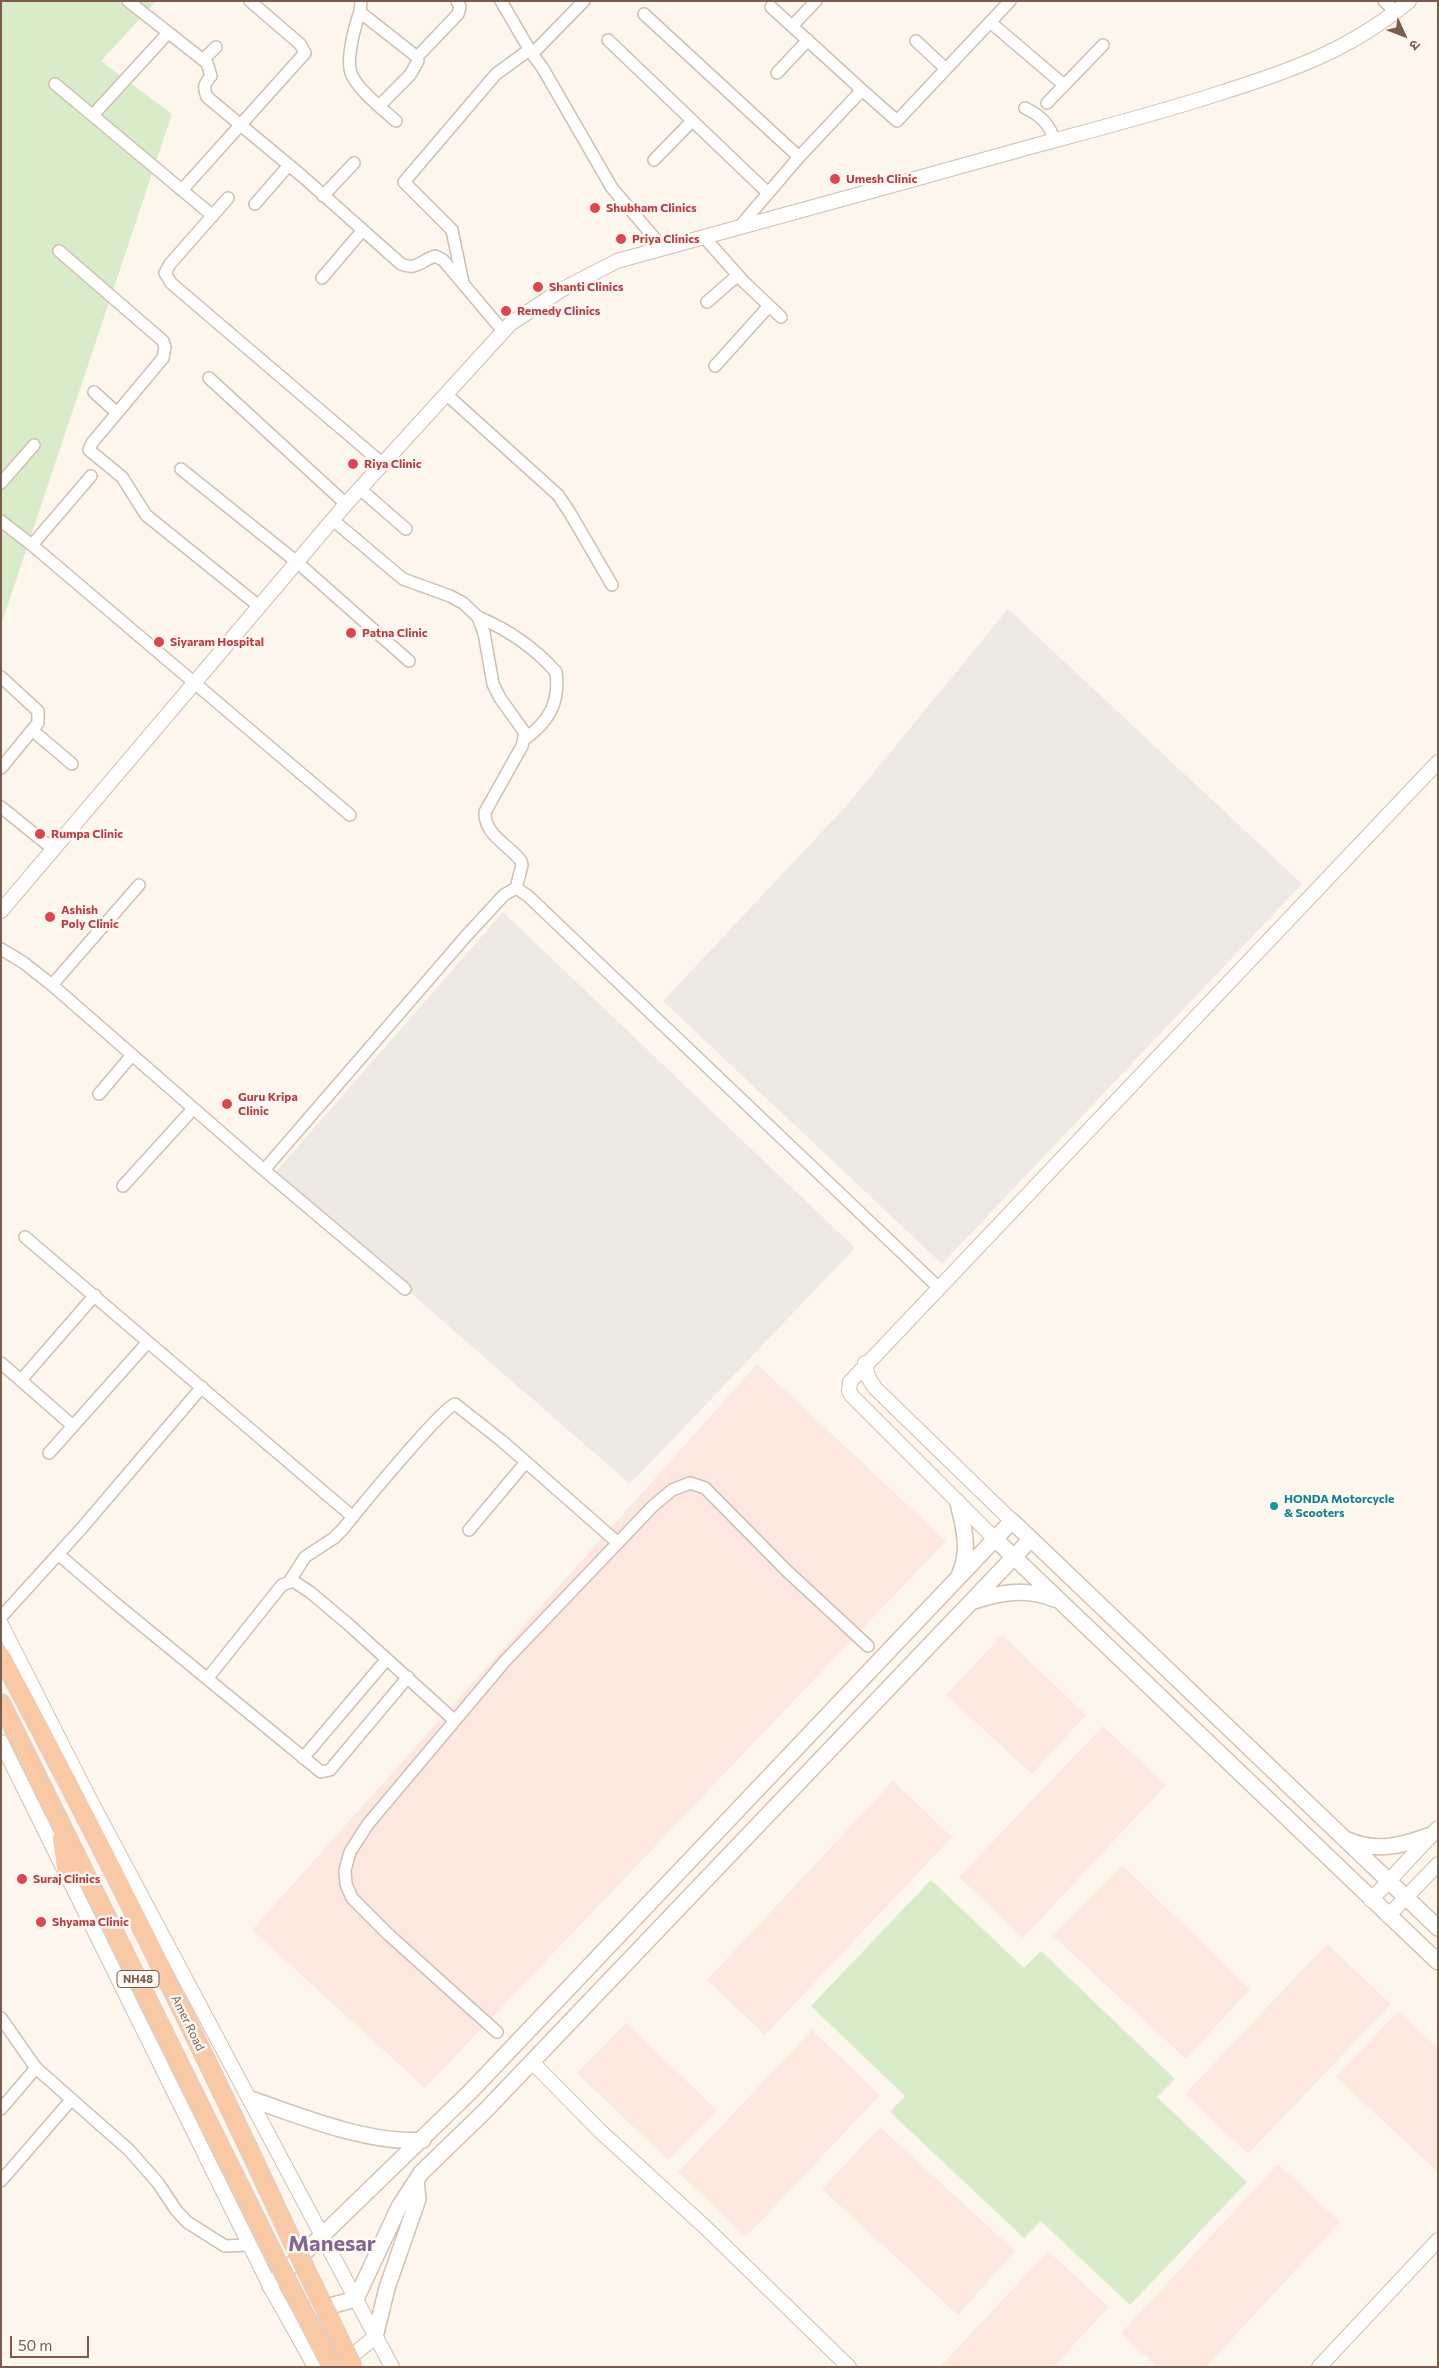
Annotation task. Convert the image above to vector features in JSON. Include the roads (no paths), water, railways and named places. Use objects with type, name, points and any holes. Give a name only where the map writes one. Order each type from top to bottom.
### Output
[{"type":"highway","name":"Amer Road","points":[[1,1656],[64,1774],[227,2102],[353,2367]]},
{"type":"highway","name":"Amer Road","points":[[1,1703],[274,2255],[332,2367]]},
{"type":"highway","points":[[64,1774],[86,1792]]},
{"type":"highway","points":[[59,1822],[67,1874]]},
{"type":"main road","points":[[957,1579],[964,1563],[966,1541],[958,1504]]},
{"type":"main road","points":[[270,2286],[324,2236],[470,2092],[888,1654],[1012,1521],[1438,1928]]},
{"type":"main road","points":[[995,1539],[1438,1962]]},
{"type":"main road","points":[[288,2317],[356,2299],[398,2208],[416,2181],[1031,1539]]},
{"type":"main road","points":[[973,1601],[997,1593],[1018,1592],[1041,1594],[1060,1601]]},
{"type":"main road","points":[[888,1654],[906,1670]]},
{"type":"main road","points":[[1342,1837],[1360,1846],[1383,1848],[1407,1844],[1435,1831]]},
{"type":"main road","points":[[251,2099],[354,2132],[391,2140],[422,2140]]},
{"type":"main road","points":[[375,2337],[387,2288],[418,2199],[416,2181]]},
{"type":"street","points":[[128,1],[203,60],[210,70],[211,76],[205,83],[204,89],[207,97],[289,165],[390,255],[408,267],[416,267],[429,258],[439,257],[503,331]]},
{"type":"street","points":[[182,190],[305,53],[300,44],[250,1]]},
{"type":"street","points":[[380,106],[410,76],[418,61],[417,57],[458,14],[460,7],[457,1]]},
{"type":"street","points":[[501,1],[530,52],[542,67],[612,188],[663,248]]},
{"type":"street","points":[[464,284],[452,230],[404,182],[496,74],[530,52],[584,1]]},
{"type":"street","points":[[792,26],[816,1]]},
{"type":"street","points":[[771,7],[897,120],[1010,1]]},
{"type":"street","points":[[1384,1],[1396,12]]},
{"type":"street","points":[[1,911],[298,563],[346,504],[510,324],[562,290],[617,261],[741,225],[1179,106],[1317,60],[1370,31],[1409,1]]},
{"type":"street","points":[[396,121],[363,90],[350,72],[353,34],[360,6],[417,57]]},
{"type":"street","points":[[644,14],[799,157]]},
{"type":"street","points":[[990,22],[1064,85]]},
{"type":"street","points":[[93,116],[168,33]]},
{"type":"street","points":[[918,39],[948,67]]},
{"type":"street","points":[[608,40],[768,193]]},
{"type":"street","points":[[777,73],[808,40]]},
{"type":"street","points":[[1046,103],[1103,45]]},
{"type":"street","points":[[203,60],[216,47]]},
{"type":"street","points":[[55,84],[213,216]]},
{"type":"street","points":[[741,225],[799,157],[862,90]]},
{"type":"street","points":[[1025,108],[1039,115],[1052,131],[1054,140]]},
{"type":"street","points":[[654,160],[692,120]]},
{"type":"street","points":[[323,196],[354,162]]},
{"type":"street","points":[[255,204],[289,165]]},
{"type":"street","points":[[228,198],[170,264],[165,273],[171,283],[383,464]]},
{"type":"street","points":[[322,278],[362,231]]},
{"type":"street","points":[[704,236],[738,275],[781,317]]},
{"type":"street","points":[[59,251],[163,341],[165,347],[164,358],[90,446],[92,454],[122,477],[146,514],[260,607]]},
{"type":"street","points":[[707,302],[738,275]]},
{"type":"street","points":[[715,366],[769,306]]},
{"type":"street","points":[[209,378],[346,504]]},
{"type":"street","points":[[94,392],[117,413]]},
{"type":"street","points":[[446,394],[558,495],[612,584]]},
{"type":"street","points":[[1,483],[34,444]]},
{"type":"street","points":[[181,469],[298,563],[409,661]]},
{"type":"street","points":[[32,545],[91,476]]},
{"type":"street","points":[[360,489],[406,530]]},
{"type":"street","points":[[264,1170],[467,935],[504,895],[516,888],[522,865],[488,829],[484,821],[485,812],[525,739],[540,728],[551,712],[558,688],[556,672],[517,636],[500,626],[478,617],[463,603],[450,596],[403,579],[333,520]]},
{"type":"street","points":[[1,521],[195,682],[350,815]]},
{"type":"street","points":[[478,617],[484,633],[493,684],[500,698],[522,726],[525,732],[525,739]]},
{"type":"street","points":[[1,677],[38,711],[38,723],[1,768]]},
{"type":"street","points":[[32,730],[72,764]]},
{"type":"street","points":[[995,1539],[852,1396],[849,1391],[850,1382],[938,1287],[1438,762]]},
{"type":"street","points":[[1,807],[53,849]]},
{"type":"street","points":[[52,985],[139,885]]},
{"type":"street","points":[[516,888],[528,896],[938,1287]]},
{"type":"street","points":[[1,949],[24,963],[52,985],[264,1170],[406,1289]]},
{"type":"street","points":[[99,1094],[132,1056]]},
{"type":"street","points":[[123,1186],[193,1109]]},
{"type":"street","points":[[25,1237],[353,1516]]},
{"type":"street","points":[[21,1380],[95,1295]]},
{"type":"street","points":[[49,1453],[148,1342]]},
{"type":"street","points":[[1,1363],[73,1426]]},
{"type":"street","points":[[865,1364],[868,1377],[875,1388],[1012,1521]]},
{"type":"street","points":[[1,1617],[202,1387]]},
{"type":"street","points":[[207,1679],[274,1595],[288,1582],[305,1557],[334,1538],[452,1405],[456,1404],[466,1412],[618,1543]]},
{"type":"street","points":[[468,1530],[526,1462]]},
{"type":"street","points":[[497,2032],[389,1935],[352,1898],[346,1884],[346,1870],[350,1852],[368,1824],[505,1661],[653,1506],[672,1490],[690,1484],[705,1488],[787,1571],[868,1646]]},
{"type":"street","points":[[58,1554],[321,1772],[330,1770],[408,1677]]},
{"type":"street","points":[[288,1582],[293,1581],[310,1592],[388,1659],[454,1720]]},
{"type":"street","points":[[1,1624],[86,1792],[324,2236],[392,2367]]},
{"type":"street","points":[[303,1758],[388,1659]]},
{"type":"street","points":[[1,1742],[270,2286],[315,2367]]},
{"type":"street","points":[[1371,1900],[1435,1831]]},
{"type":"street","points":[[1388,1916],[1438,1864]]},
{"type":"street","points":[[1,2018],[36,2068],[129,2150],[158,2183],[176,2210],[187,2222],[225,2246],[251,2245]]},
{"type":"street","points":[[532,2062],[600,2131],[704,2227],[849,2367]]},
{"type":"street","points":[[1,2109],[36,2068]]},
{"type":"street","points":[[1,2181],[71,2100]]},
{"type":"street","points":[[1319,2367],[1438,2240]]},
{"type":"street","points":[[338,2367],[375,2337]]},
{"type":"place","name":"Umesh Clinic","points":[[835,179]]},
{"type":"place","name":"Shubham Clinics","points":[[595,208]]},
{"type":"place","name":"Priya Clinics","points":[[621,239]]},
{"type":"place","name":"Shanti Clinics","points":[[538,287]]},
{"type":"place","name":"Remedy Clinics","points":[[506,311]]},
{"type":"place","name":"Riya Clinic","points":[[353,464]]},
{"type":"place","name":"Patna Clinic","points":[[351,633]]},
{"type":"place","name":"Siyaram Hospital","points":[[159,642]]},
{"type":"place","name":"Rumpa Clinic","points":[[40,834]]},
{"type":"place","name":"Ashish Poly Clinic","points":[[50,917]]},
{"type":"place","name":"Guru Kripa Clinic","points":[[227,1104]]},
{"type":"place","name":"HONDA Motorcycle & Scooters","points":[[1274,1506]]},
{"type":"place","name":"Suraj Clinics","points":[[22,1879]]},
{"type":"place","name":"Shyama Clinic","points":[[41,1922]]},
{"type":"district","name":"Manesar","points":[[332,2244]]}]
